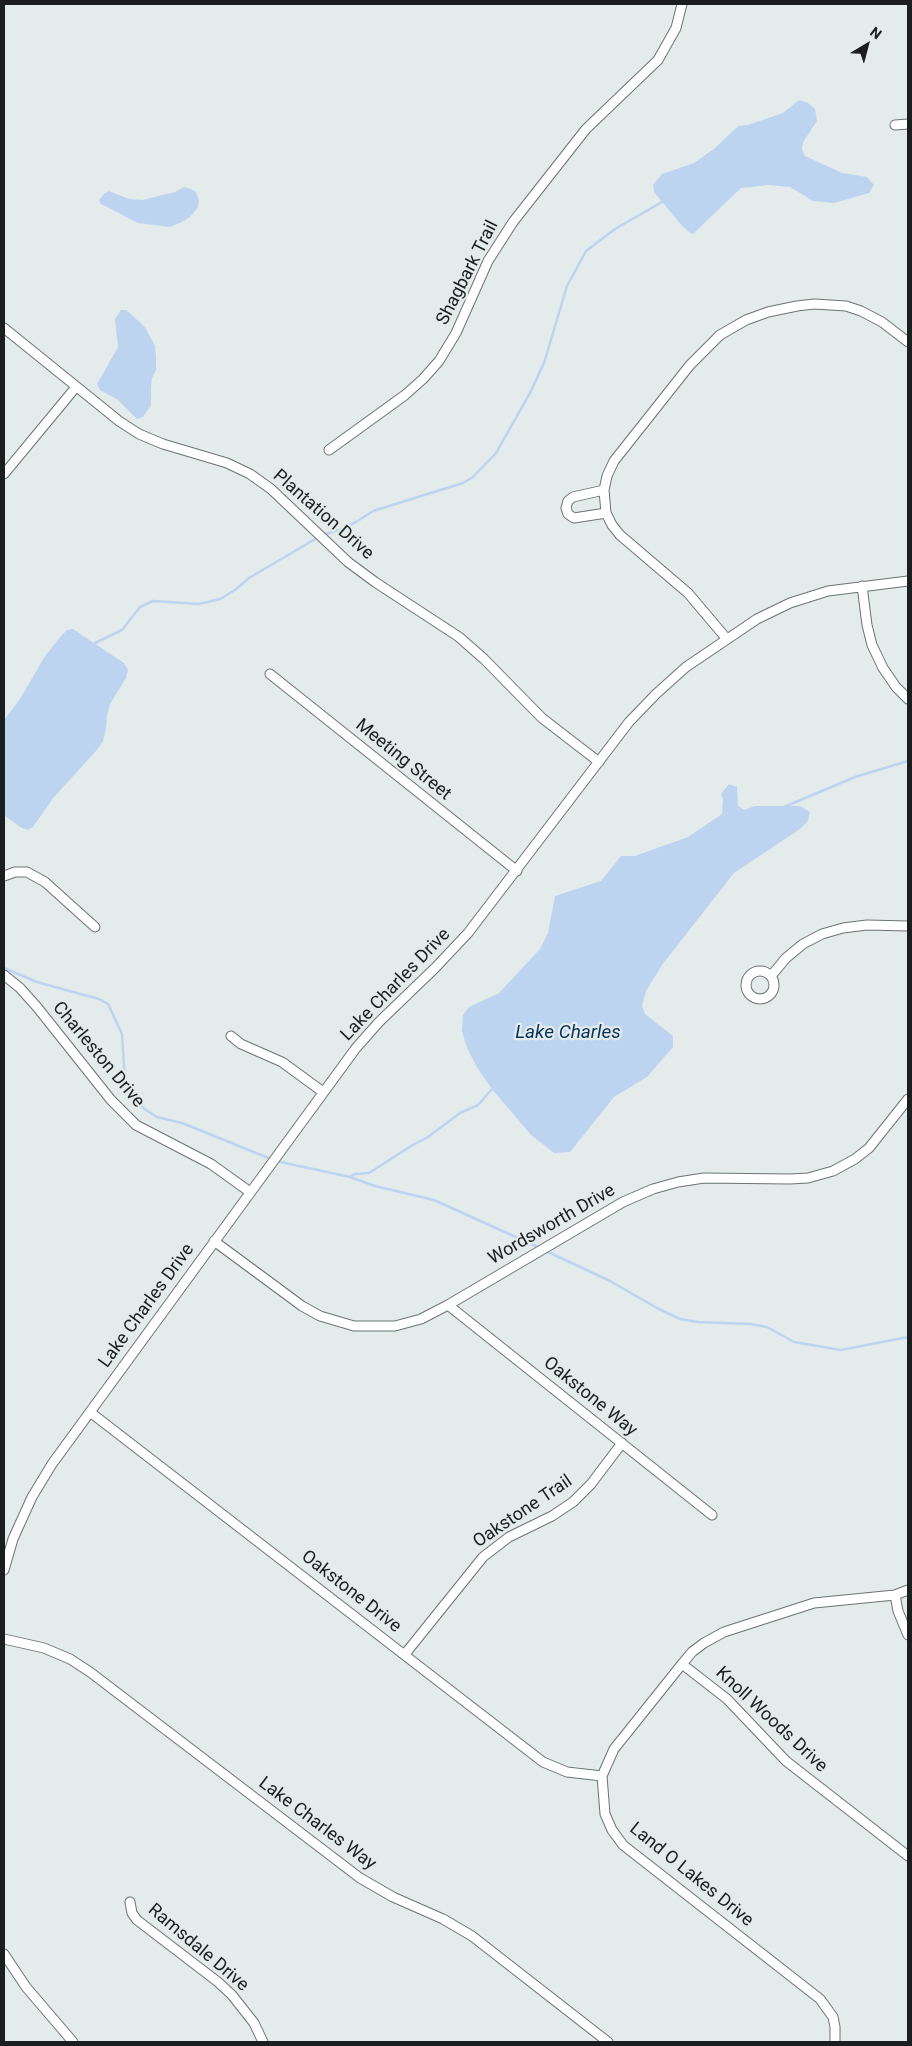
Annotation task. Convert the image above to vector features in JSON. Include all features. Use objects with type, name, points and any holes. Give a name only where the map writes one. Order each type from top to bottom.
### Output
[{"type":"street","name":"Shagbark Trail","points":[[329,450],[405,394],[423,379],[439,361],[456,333],[488,261],[513,222],[586,130],[611,104],[649,71],[664,52],[676,28],[682,4]]},
{"type":"street","points":[[895,125],[908,124]]},
{"type":"street","points":[[726,638],[688,593],[620,535],[606,513],[604,490],[607,476],[614,462],[690,365],[720,335],[746,320],[768,312],[797,306],[814,304],[846,306],[861,311],[882,322],[908,342]]},
{"type":"street","name":"Plantation Drive","points":[[4,328],[119,421],[140,434],[163,444],[227,463],[250,474],[271,489],[348,562],[459,637],[484,659],[542,718],[599,762]]},
{"type":"street","points":[[4,474],[76,387]]},
{"type":"street","points":[[604,490],[573,497],[568,501],[566,508],[568,514],[574,518],[606,513]]},
{"type":"street","name":"Lake Charles Drive","points":[[4,1570],[13,1539],[32,1498],[52,1464],[323,1092],[356,1048],[379,1022],[436,968],[468,933],[630,722],[656,694],[686,667],[726,638],[757,619],[790,603],[828,592],[908,581]]},
{"type":"street","points":[[862,586],[867,625],[872,645],[883,668],[896,687],[908,699]]},
{"type":"street","name":"Meeting Street","points":[[270,674],[516,870]]},
{"type":"street","points":[[4,876],[14,872],[27,872],[45,882],[95,927]]},
{"type":"street","points":[[771,976],[786,958],[803,944],[822,934],[843,928],[867,925],[908,926]]},
{"type":"street","name":"Charleston Drive","points":[[4,975],[20,988],[37,1007],[111,1100],[136,1125],[211,1164],[250,1192]]},
{"type":"street","points":[[232,1036],[241,1044],[282,1062],[323,1092]]},
{"type":"street","name":"Wordsworth Drive","points":[[214,1241],[302,1306],[339,1323],[368,1327],[395,1326],[421,1319],[448,1305],[623,1202],[653,1189],[678,1182],[704,1178],[790,1179],[808,1178],[833,1171],[855,1159],[869,1148],[908,1099]]},
{"type":"street","name":"Oakstone Way","points":[[448,1305],[712,1515]]},
{"type":"street","name":"Oakstone Drive","points":[[90,1412],[544,1762],[566,1772],[602,1776]]},
{"type":"street","name":"Oakstone Trail","points":[[405,1654],[483,1557],[509,1537],[552,1516],[573,1502],[591,1484],[622,1443]]},
{"type":"street","name":"Land O Lakes Drive","points":[[834,2042],[835,2027],[832,2016],[820,1999],[623,1845],[612,1830],[605,1814],[602,1776],[614,1749],[692,1652],[704,1643],[724,1632],[743,1625],[814,1603],[895,1595],[908,1590]]},
{"type":"street","points":[[895,1595],[898,1611],[908,1635]]},
{"type":"street","name":"Lake Charles Way","points":[[4,1639],[44,1648],[70,1659],[90,1672],[360,1878],[392,1897],[444,1919],[472,1936],[608,2042]]},
{"type":"street","name":"Knoll Woods Drive","points":[[682,1664],[727,1699],[786,1761],[908,1856]]},
{"type":"street","name":"Ramsdale Drive","points":[[130,1902],[132,1913],[137,1920],[218,1982],[232,1995],[254,2023],[264,2042]]},
{"type":"street","points":[[4,1954],[26,1987],[73,2042]]},
{"type":"water","points":[[799,100],[808,103],[815,109],[817,121],[803,142],[802,149],[805,156],[842,173],[867,177],[874,185],[869,193],[834,203],[813,201],[790,187],[769,185],[741,188],[694,233],[692,234],[683,227],[654,192],[653,185],[662,174],[694,163],[715,148],[738,126],[748,125],[783,113]]},
{"type":"water","points":[[184,187],[196,192],[199,200],[198,207],[190,217],[170,227],[138,223],[101,204],[99,200],[109,191],[129,199],[143,200],[175,192]]},
{"type":"water","points":[[121,310],[126,310],[145,327],[155,346],[156,370],[152,378],[151,405],[143,417],[137,419],[118,400],[100,390],[97,384],[118,347],[115,319]]},
{"type":"water","points":[[73,629],[124,663],[128,670],[126,678],[110,704],[103,741],[54,797],[33,827],[27,830],[4,815],[4,720],[20,699],[45,656],[67,630]]},
{"type":"water","name":"Lake Charles","points":[[729,784],[737,787],[738,806],[744,810],[755,806],[800,806],[810,812],[808,821],[800,829],[734,873],[662,965],[646,991],[642,1006],[645,1014],[673,1036],[673,1047],[647,1077],[614,1097],[570,1152],[554,1153],[531,1135],[492,1089],[478,1069],[467,1048],[462,1031],[463,1015],[469,1007],[499,993],[540,949],[548,933],[555,896],[601,881],[621,856],[635,856],[688,837],[722,814],[723,800],[721,794]]},
{"type":"waterway","points":[[95,643],[122,630],[140,607],[153,601],[199,604],[220,599],[235,590],[249,578],[322,535],[339,530],[373,511],[463,483],[473,477],[496,453],[530,393],[544,363],[567,286],[586,251],[615,229],[662,202]]},
{"type":"waterway","points":[[784,807],[855,777],[908,761]]},
{"type":"waterway","points":[[4,968],[37,982],[99,999],[108,1004],[122,1034],[125,1082],[134,1100],[146,1110],[157,1117],[182,1123],[271,1159]]},
{"type":"waterway","points":[[350,1177],[355,1174],[369,1173],[428,1137],[460,1113],[478,1105],[492,1089]]},
{"type":"waterway","points":[[276,1161],[350,1177],[375,1186],[434,1200],[540,1248]]},
{"type":"waterway","points":[[546,1251],[610,1281],[680,1319],[767,1327],[794,1342],[841,1350],[908,1337]]}]
